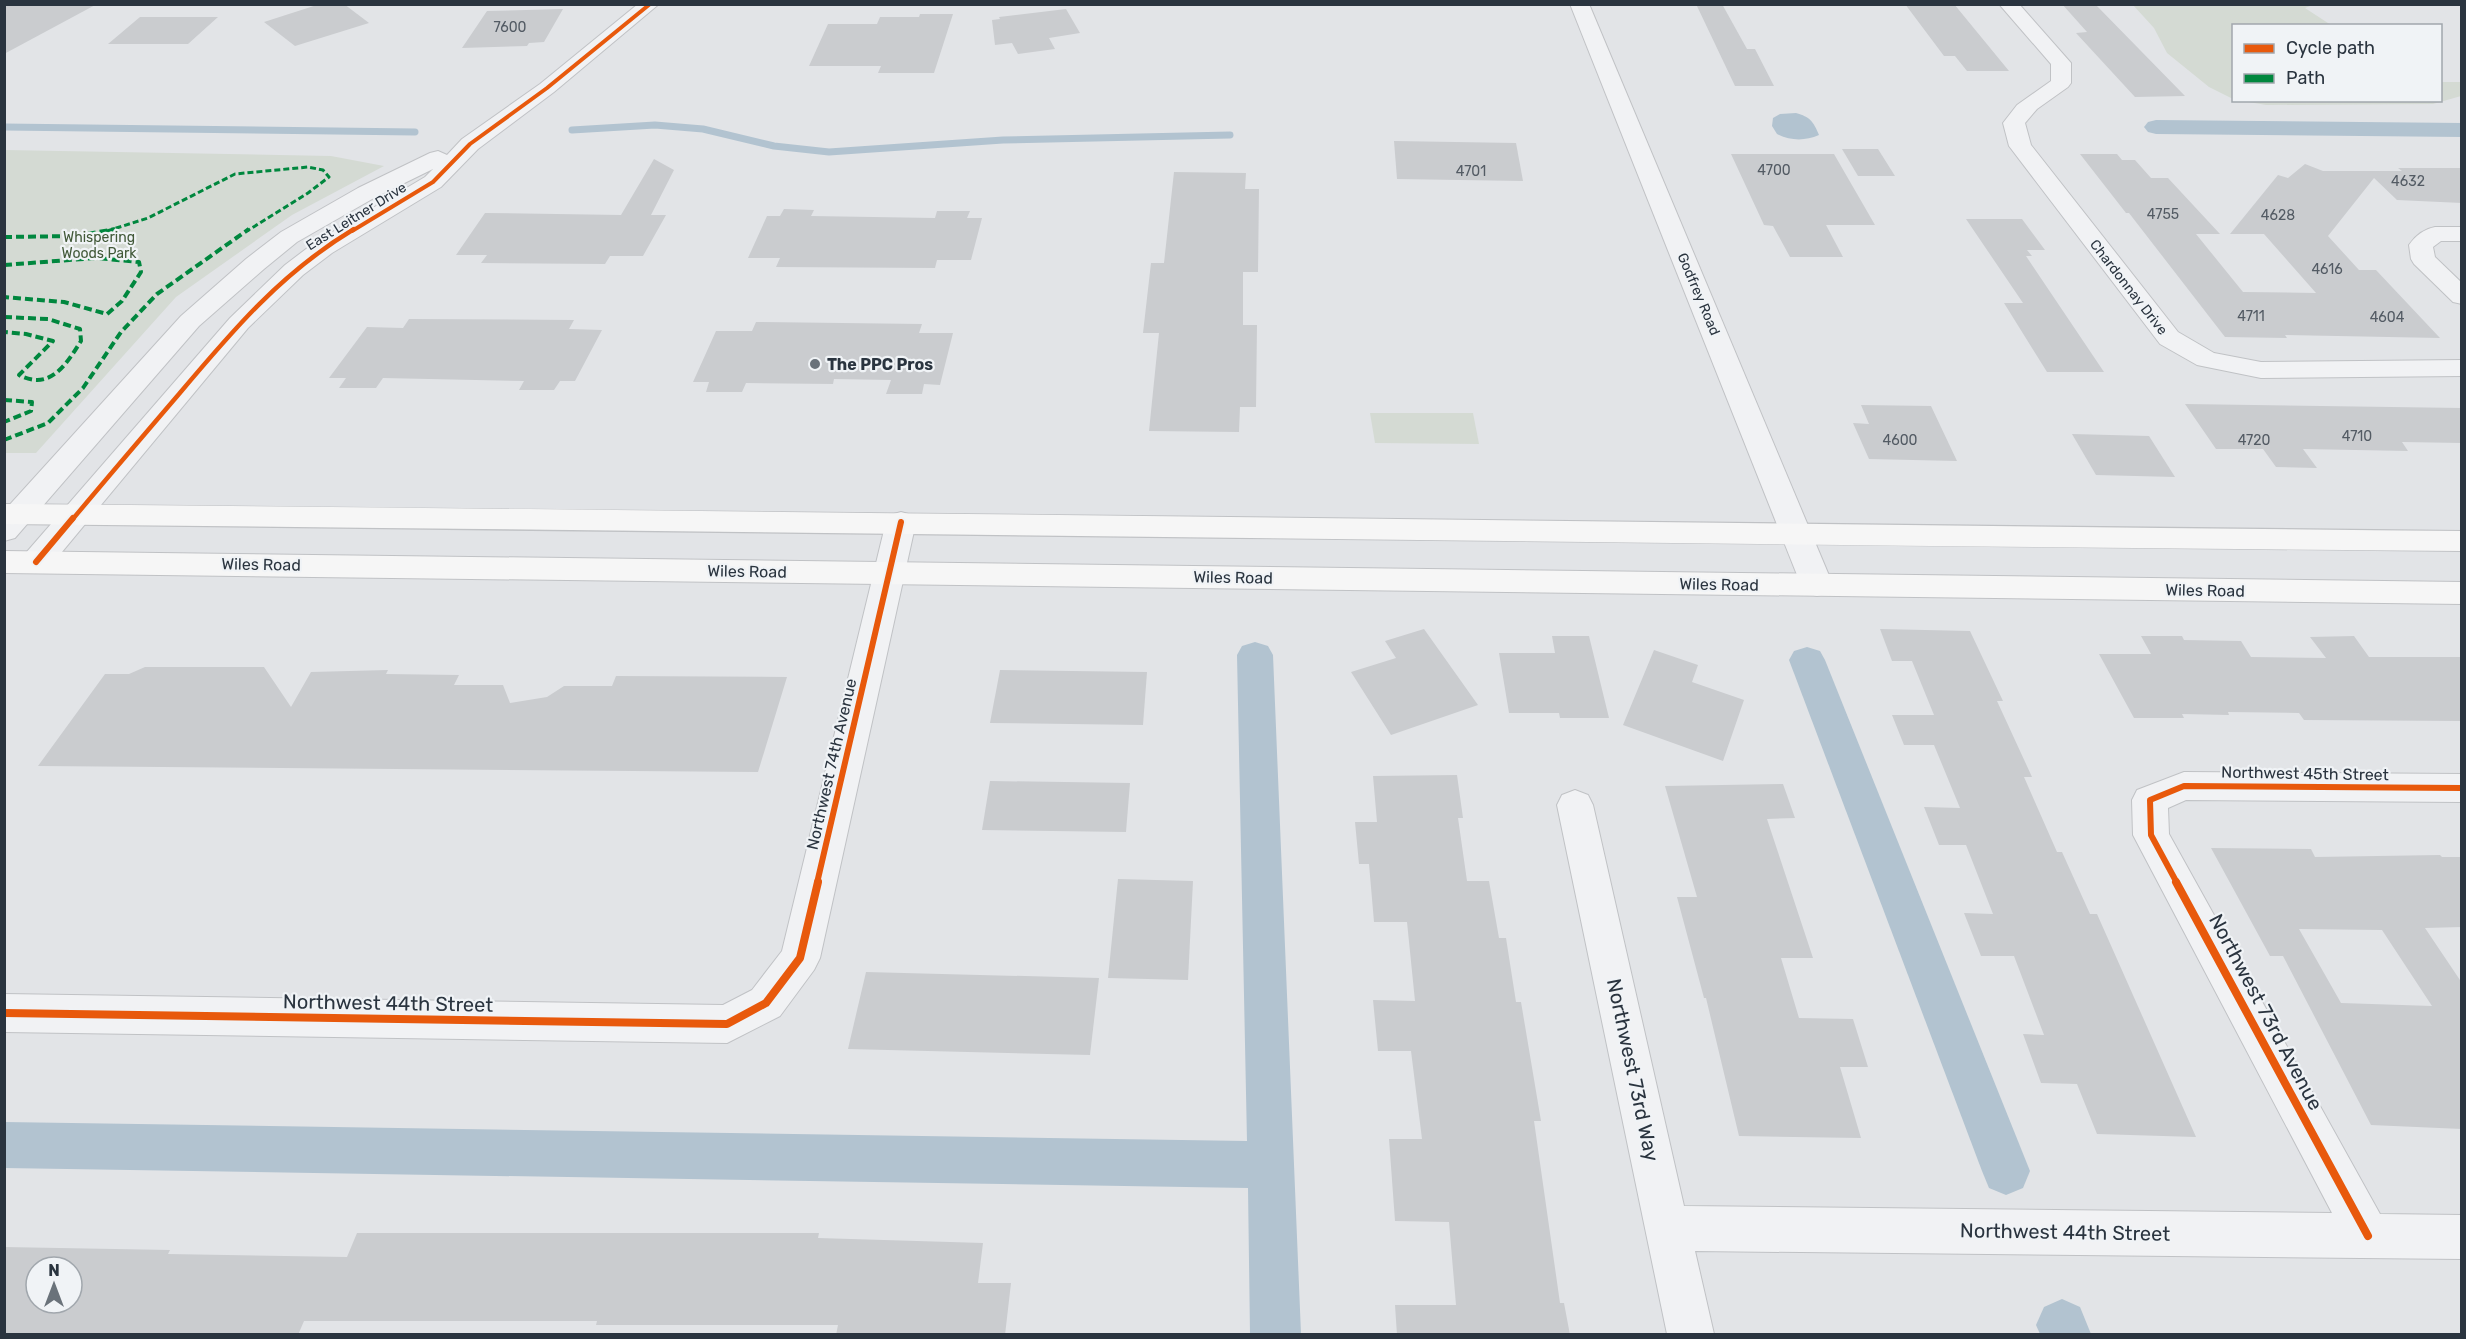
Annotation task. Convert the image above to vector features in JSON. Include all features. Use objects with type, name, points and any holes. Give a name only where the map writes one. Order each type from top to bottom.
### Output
[{"type":"main road","points":[[9,519],[76,514],[901,522],[1796,536],[2462,541]]},
{"type":"main road","name":"Wiles Road","points":[[4,562],[2462,593]]},
{"type":"street","name":"East Leitner Drive","points":[[36,562],[239,323],[294,270],[323,248],[433,182],[470,144],[547,88],[650,4]]},
{"type":"street","name":"Godfrey Road","points":[[1579,4],[1818,585]]},
{"type":"street","name":"Chardonnay Drive","points":[[2008,4],[2061,63],[2061,82],[2049,94],[2023,108],[2014,123],[2020,146],[2169,338],[2206,359],[2261,370],[2462,368]]},
{"type":"street","name":"East Leitner Drive","points":[[9,519],[190,321],[255,264],[290,237],[366,193],[408,171],[470,144]]},
{"type":"street","points":[[2462,234],[2435,234],[2421,244],[2423,259],[2462,297]]},
{"type":"street","points":[[255,264],[294,270]]},
{"type":"street","points":[[127,392],[179,392]]},
{"type":"street","name":"Northwest 74th Avenue","points":[[766,1003],[800,958],[887,573],[901,522]]},
{"type":"street","name":"Northwest 45th Street","points":[[2150,800],[2184,786],[2462,788]]},
{"type":"street","name":"Northwest 73rd Avenue","points":[[2150,800],[2151,835],[2368,1236]]},
{"type":"street","name":"Northwest 73rd Way","points":[[1575,805],[1690,1335]]},
{"type":"street","name":"Northwest 44th Street","points":[[4,1013],[727,1024],[766,1003]]},
{"type":"street","name":"Northwest 44th Street","points":[[1668,1228],[2462,1237]]},
{"type":"green space","points":[[2133,5],[2313,5],[2305,8],[2329,24],[2232,24],[2232,98],[2209,87],[2167,53],[2154,28]]},
{"type":"green space","points":[[2442,82],[2461,82],[2461,96],[2442,101]]},
{"type":"green space","points":[[2249,102],[2440,102],[2433,104],[2266,105]]},
{"type":"green space","name":"Whispering Woods Park","points":[[5,150],[331,156],[384,166],[292,215],[176,297],[36,453],[5,453]]},
{"type":"green space","points":[[1370,413],[1473,413],[1479,444],[1375,443]]},
{"type":"water","points":[[1796,113],[1810,120],[1819,135],[1798,139],[1777,134],[1772,126],[1773,118],[1780,114]]},
{"type":"building","points":[[4,4],[97,4],[4,54]]},
{"type":"building","points":[[320,4],[344,4],[369,23],[295,46],[264,22]]},
{"type":"building","points":[[1696,4],[1722,4],[1747,49],[1755,49],[1774,86],[1735,86]]},
{"type":"building","points":[[1905,4],[1954,4],[2009,71],[1967,71],[1955,56],[1944,56]]},
{"type":"building","points":[[2062,4],[2095,4],[2185,96],[2135,97],[2076,33],[2087,32]]},
{"type":"building","points":[[563,9],[544,42],[529,43],[527,46],[462,48],[487,11]]},
{"type":"building","points":[[1066,9],[1080,33],[1049,38],[1055,49],[1018,54],[1012,43],[995,45],[992,20],[1000,19],[999,17]]},
{"type":"building","points":[[920,14],[953,14],[934,73],[878,73],[881,66],[809,66],[828,24],[877,24],[880,17],[919,17]]},
{"type":"building","points":[[140,17],[218,17],[188,44],[108,44]]},
{"type":"building","points":[[1394,141],[1516,143],[1523,181],[1397,179]]},
{"type":"building","points":[[1842,149],[1878,149],[1895,176],[1858,176]]},
{"type":"building","points":[[1731,154],[1834,154],[1875,225],[1826,225],[1843,257],[1790,257],[1773,226],[1764,225]]},
{"type":"building","points":[[2080,154],[2117,154],[2122,160],[2135,160],[2151,178],[2168,178],[2220,234],[2196,234],[2243,292],[2316,293],[2264,234],[2230,234],[2278,175],[2288,178],[2305,164],[2323,171],[2462,168],[2462,203],[2397,200],[2374,178],[2328,236],[2359,270],[2376,270],[2440,338],[2285,335],[2287,338],[2225,337]]},
{"type":"building","points":[[654,159],[674,170],[651,215],[666,215],[643,256],[610,256],[605,264],[481,263],[487,255],[456,255],[485,213],[621,215]]},
{"type":"building","points":[[1174,172],[1246,173],[1245,189],[1259,189],[1258,272],[1243,272],[1243,325],[1257,325],[1256,407],[1240,407],[1239,432],[1149,431],[1159,333],[1143,333],[1151,263],[1164,263]]},
{"type":"building","points":[[784,209],[814,210],[811,216],[935,218],[937,211],[970,211],[967,218],[982,218],[971,260],[937,260],[935,268],[776,267],[780,258],[748,258],[767,216],[780,216]]},
{"type":"building","points":[[1966,219],[2022,219],[2045,250],[2027,250],[2032,256],[2026,256],[2104,372],[2047,372],[2004,303],[2023,303]]},
{"type":"building","points":[[409,319],[574,320],[569,329],[602,330],[575,381],[560,381],[554,390],[519,390],[524,381],[383,378],[376,388],[339,388],[346,378],[329,378],[367,327],[403,328]]},
{"type":"building","points":[[756,322],[922,324],[919,333],[953,333],[940,385],[924,384],[922,394],[886,394],[891,380],[834,379],[833,384],[746,383],[742,392],[706,392],[709,382],[693,382],[716,331],[752,331]]},
{"type":"building","points":[[2185,404],[2462,408],[2462,443],[2402,442],[2408,451],[2303,449],[2317,468],[2276,467],[2263,449],[2216,449]]},
{"type":"building","points":[[1861,405],[1931,406],[1957,461],[1869,459],[1853,423],[1869,424]]},
{"type":"building","points":[[2072,434],[2149,436],[2175,477],[2096,475]]},
{"type":"building","points":[[1424,629],[1478,705],[1391,735],[1351,672],[1396,658],[1385,641]]},
{"type":"building","points":[[1880,629],[1970,631],[2003,701],[1997,701],[2032,777],[2024,777],[2057,852],[2062,852],[2090,914],[2097,914],[2196,1137],[2097,1134],[2077,1084],[2041,1083],[2023,1034],[2044,1035],[2014,956],[1981,956],[1964,913],[1993,914],[1966,845],[1939,845],[1924,807],[1960,808],[1934,745],[1904,745],[1892,715],[1934,715],[1912,661],[1892,661]]},
{"type":"building","points":[[1552,636],[1589,636],[1609,718],[1560,718],[1559,713],[1509,713],[1499,653],[1555,653]]},
{"type":"building","points":[[2141,636],[2182,636],[2184,640],[2241,641],[2251,657],[2326,658],[2310,637],[2354,636],[2369,657],[2462,657],[2462,721],[2304,720],[2299,713],[2228,712],[2229,715],[2182,714],[2184,718],[2134,718],[2099,654],[2151,654]]},
{"type":"building","points":[[1654,650],[1698,665],[1692,682],[1744,700],[1723,761],[1623,725]]},
{"type":"building","points":[[145,667],[264,667],[291,707],[311,672],[388,670],[386,674],[459,675],[454,685],[503,685],[510,703],[547,697],[564,686],[612,686],[616,676],[787,677],[758,772],[38,766],[105,674],[129,674]]},
{"type":"building","points":[[1000,670],[1147,672],[1143,725],[990,723]]},
{"type":"building","points":[[1457,775],[1463,818],[1458,818],[1467,881],[1489,881],[1499,938],[1506,938],[1516,1002],[1521,1002],[1541,1121],[1534,1121],[1560,1303],[1564,1303],[1570,1335],[1397,1335],[1395,1305],[1456,1305],[1449,1222],[1395,1221],[1389,1139],[1422,1139],[1411,1051],[1378,1051],[1373,1000],[1415,1001],[1407,922],[1374,922],[1369,864],[1359,864],[1355,822],[1377,822],[1373,776]]},
{"type":"building","points":[[990,781],[1130,783],[1126,832],[982,830]]},
{"type":"building","points":[[1783,784],[1795,818],[1767,819],[1813,958],[1781,958],[1799,1018],[1853,1019],[1868,1067],[1840,1067],[1861,1138],[1739,1136],[1706,998],[1704,998],[1677,897],[1697,897],[1665,786]]},
{"type":"building","points":[[2211,848],[2311,849],[2315,857],[2440,855],[2442,857],[2462,857],[2462,927],[2425,928],[2462,983],[2462,1129],[2371,1125],[2283,956],[2270,956]],"holes":[[[2299,929],[2382,930],[2432,1006],[2341,1003]]]},
{"type":"building","points":[[1118,879],[1193,881],[1188,980],[1108,978]]},
{"type":"building","points":[[866,972],[1099,978],[1090,1055],[848,1049]]},
{"type":"building","points":[[357,1233],[819,1233],[818,1238],[983,1243],[978,1283],[1011,1283],[1005,1335],[836,1335],[838,1325],[596,1325],[597,1321],[304,1321],[298,1335],[4,1335],[4,1247],[170,1250],[168,1254],[347,1257]]},
{"type":"waterway","points":[[572,130],[655,125],[703,129],[774,146],[829,152],[1003,140],[1230,135]]},
{"type":"waterway","points":[[4,127],[415,132]]},
{"type":"waterway","points":[[2156,127],[2462,130]]},
{"type":"waterway","points":[[1255,655],[1271,1165]]},
{"type":"waterway","points":[[1807,660],[2006,1171]]},
{"type":"waterway","points":[[4,1145],[1271,1165]]},
{"type":"waterway","points":[[1271,1165],[1276,1334]]},
{"type":"waterway","points":[[2062,1325],[2066,1334]]},
{"type":"marked path","points":[[4,237],[76,236],[117,229],[148,218],[235,174],[308,167],[323,170],[329,177],[157,294],[121,332],[83,388],[48,423],[4,440]]},
{"type":"marked path","points":[[4,265],[96,258],[139,262],[141,272],[131,290],[107,314],[64,302],[4,297]]},
{"type":"marked path","points":[[4,317],[48,319],[80,329],[81,341],[56,373],[39,381],[29,380],[19,375],[53,341],[26,334],[4,332]]},
{"type":"marked path","points":[[4,400],[32,402],[31,411],[4,422]]},
{"type":"cycle path","points":[[36,562],[239,323],[294,270],[323,248],[433,182],[470,144],[547,88],[650,4]]},
{"type":"cycle path","points":[[4,1013],[727,1024],[766,1003],[800,958],[901,522]]},
{"type":"cycle path","points":[[2368,1236],[2151,835],[2150,800],[2184,786],[2462,788]]},
{"type":"place","name":"The PPC Pros","points":[[815,364]]}]
